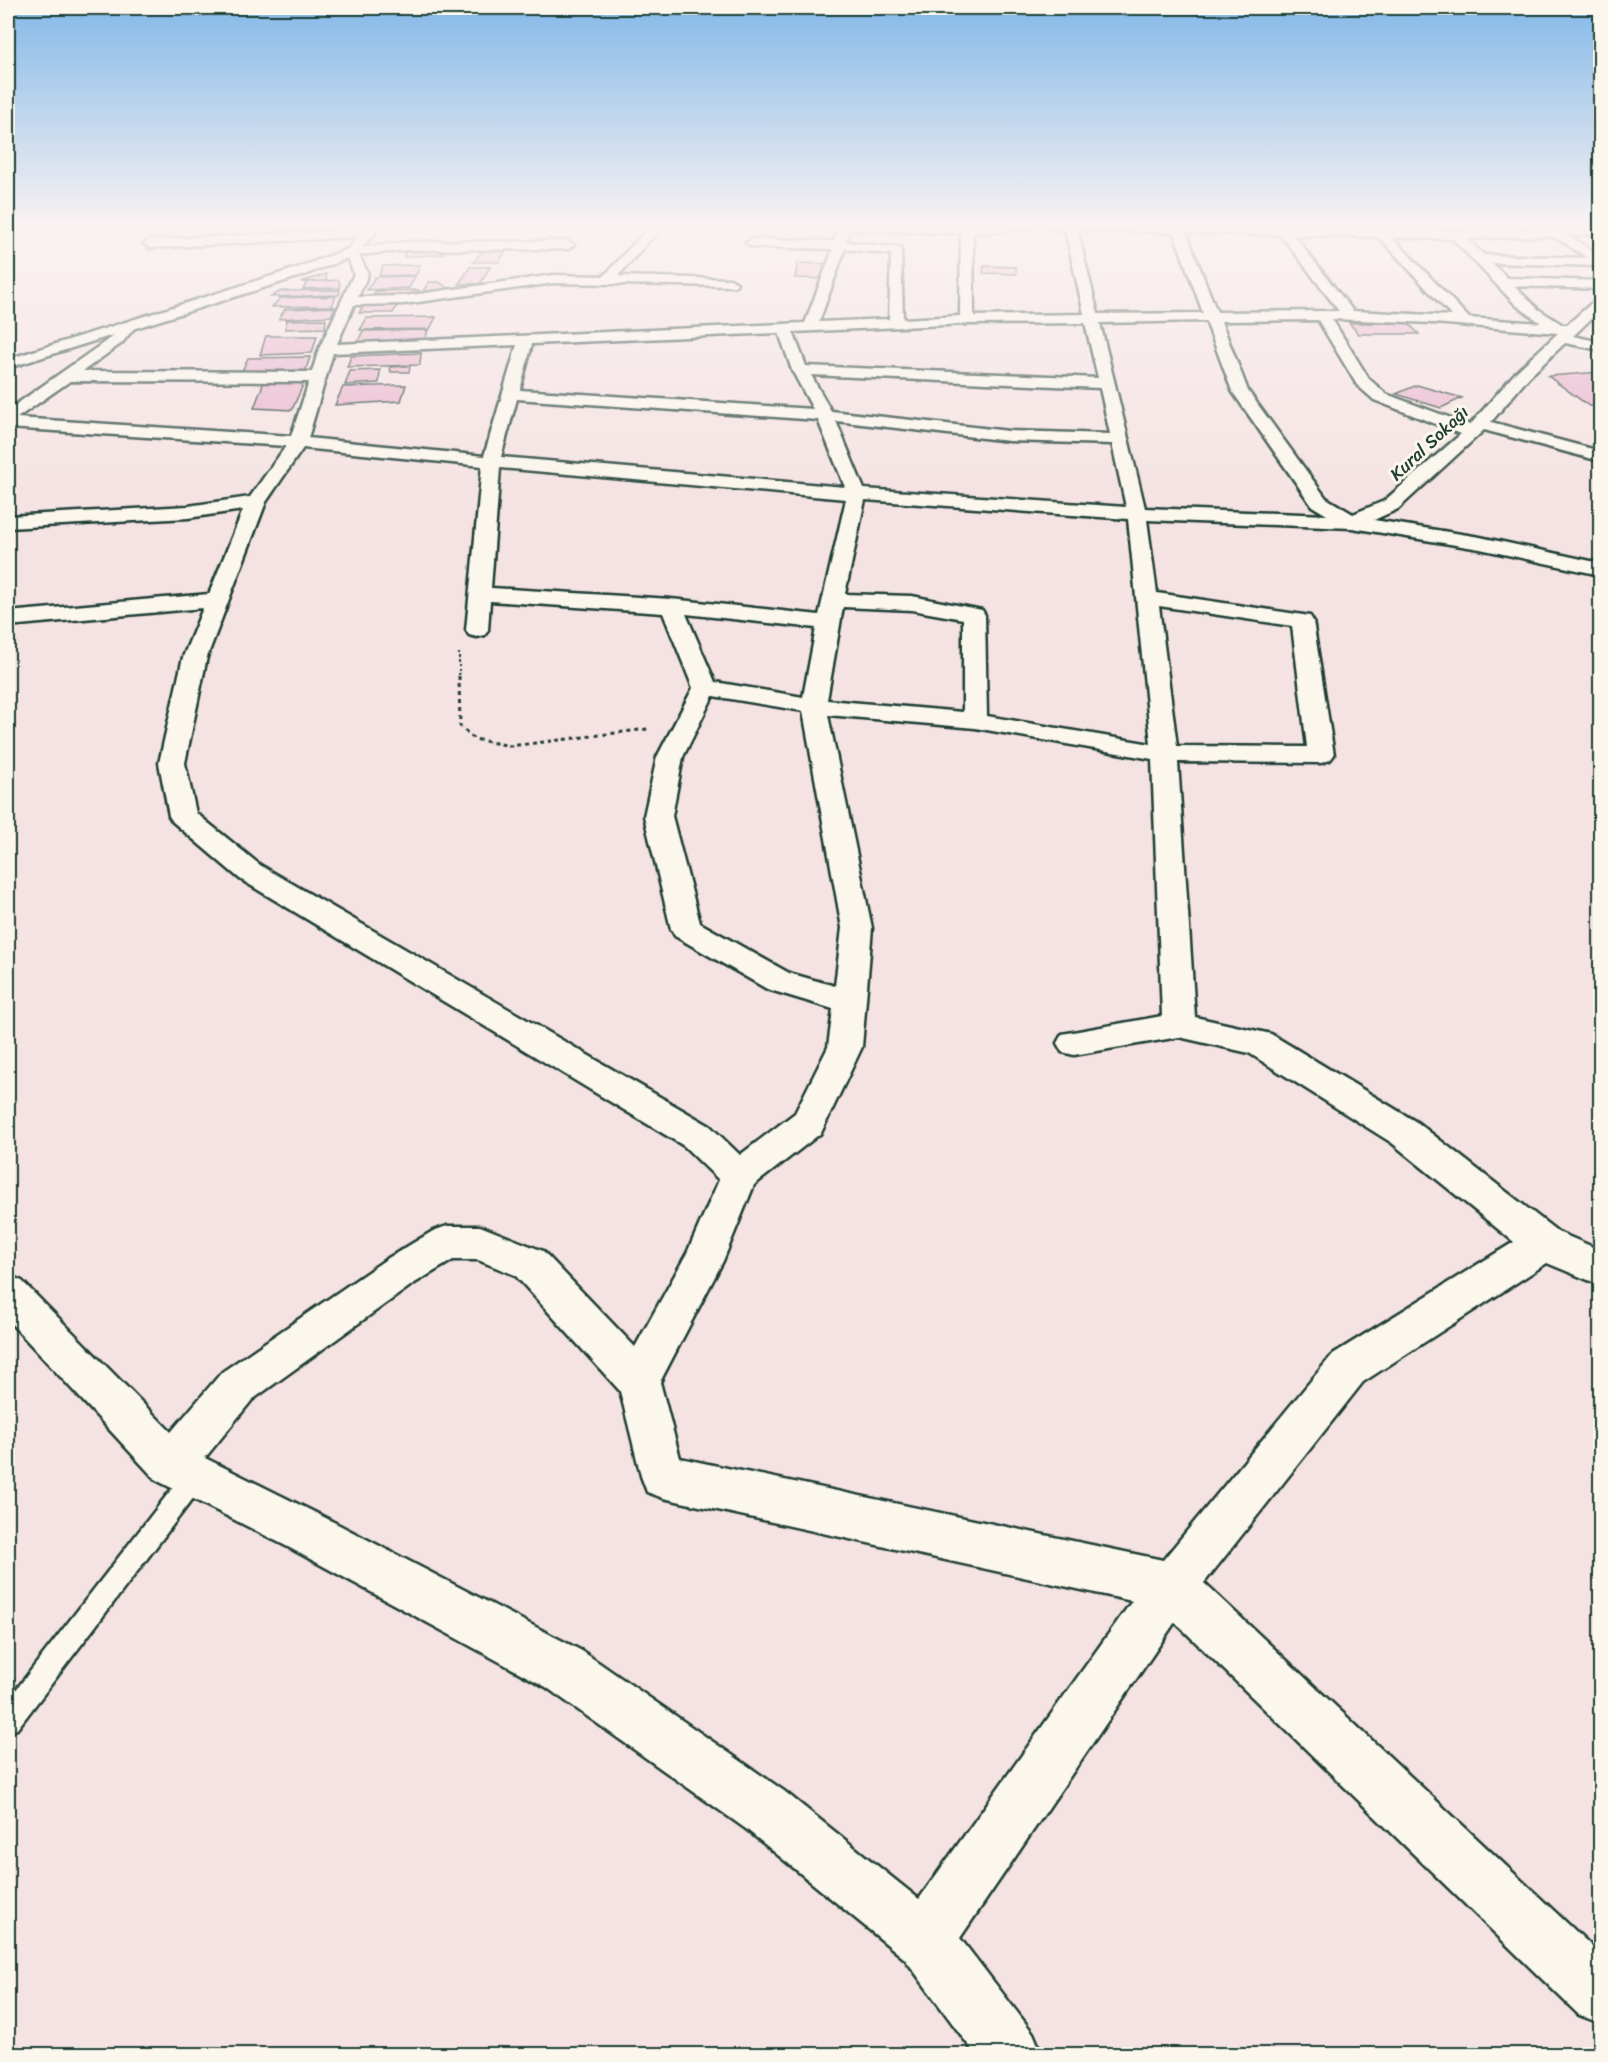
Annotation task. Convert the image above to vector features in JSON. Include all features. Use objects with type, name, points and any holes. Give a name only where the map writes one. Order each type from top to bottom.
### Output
[{"type":"street","points":[[8,364],[146,321]]},
{"type":"street","points":[[340,321],[317,377],[298,442],[256,502],[195,657],[172,763],[183,816],[250,872],[697,1136],[739,1176]]},
{"type":"street","points":[[811,326],[813,321]]},
{"type":"street","points":[[327,349],[526,339],[706,326],[784,327],[892,321]]},
{"type":"street","points":[[1094,321],[1137,514],[1165,754],[1179,1025]]},
{"type":"street","points":[[1215,321],[1240,391],[1319,502],[1352,522]]},
{"type":"street","points":[[1326,321],[1363,382],[1380,397],[1476,428],[1600,456]]},
{"type":"street","points":[[1466,321],[1565,334]]},
{"type":"street","points":[[1543,321],[1565,334],[1600,346]]},
{"type":"street","name":"Kural Sokağı","points":[[1352,522],[1391,505],[1476,428],[1523,374],[1581,321]]},
{"type":"street","points":[[8,417],[117,340],[128,327]]},
{"type":"street","points":[[639,1381],[703,1261],[739,1176],[808,1123],[845,1047],[857,928],[814,706],[831,612],[857,494],[825,415],[800,370],[784,327]]},
{"type":"street","points":[[477,630],[491,462],[526,339]]},
{"type":"street","points":[[800,370],[1106,383]]},
{"type":"street","points":[[64,376],[317,377]]},
{"type":"street","points":[[510,394],[825,415],[1008,436],[1119,439]]},
{"type":"street","points":[[8,423],[298,442],[491,462],[857,494],[1137,514],[1352,522],[1480,543],[1600,569]]},
{"type":"street","points":[[8,522],[188,512],[256,502]]},
{"type":"street","points":[[480,594],[730,611],[831,612],[912,603],[974,615],[975,721]]},
{"type":"street","points":[[705,688],[814,706],[975,721],[1165,754],[1321,755],[1302,621],[1146,598]]},
{"type":"street","points":[[8,619],[217,600]]},
{"type":"street","points":[[671,606],[705,688],[670,757],[658,816],[686,929],[778,981],[849,1002]]},
{"type":"street","points":[[1074,1043],[1179,1025],[1259,1043],[1405,1132],[1544,1244],[1600,1268]]},
{"type":"street","points":[[184,1470],[237,1386],[399,1272],[447,1243],[480,1243],[529,1263],[639,1381],[663,1476],[1172,1586],[1600,1995]]},
{"type":"street","points":[[925,1939],[1172,1586],[1348,1368],[1544,1244]]},
{"type":"street","points":[[9,1296],[184,1470],[564,1669],[765,1810],[925,1939],[1012,2055]]},
{"type":"lane","points":[[8,1720],[184,1470]]},
{"type":"path","points":[[477,630],[459,649],[460,726],[474,739],[511,746],[687,724]]},
{"type":"building","points":[[287,321],[326,321],[325,328],[285,329]]},
{"type":"building","points":[[365,321],[434,321],[430,329],[360,330]]},
{"type":"building","points":[[1349,323],[1408,323],[1419,334],[1359,334]]},
{"type":"building","points":[[428,330],[425,340],[357,343],[363,331]]},
{"type":"building","points":[[266,336],[317,336],[312,353],[260,355]]},
{"type":"building","points":[[421,353],[420,365],[347,367],[351,356]]},
{"type":"building","points":[[310,357],[305,372],[241,373],[248,358]]},
{"type":"building","points":[[410,366],[409,372],[391,372],[390,367]]},
{"type":"building","points":[[380,370],[379,383],[345,385],[350,371]]},
{"type":"building","points":[[1600,372],[1600,406],[1589,406],[1548,376]]},
{"type":"building","points":[[306,378],[292,410],[254,408],[265,379]]},
{"type":"building","points":[[406,385],[401,401],[335,405],[343,387]]},
{"type":"building","points":[[1417,385],[1462,398],[1441,408],[1396,394]]}]
